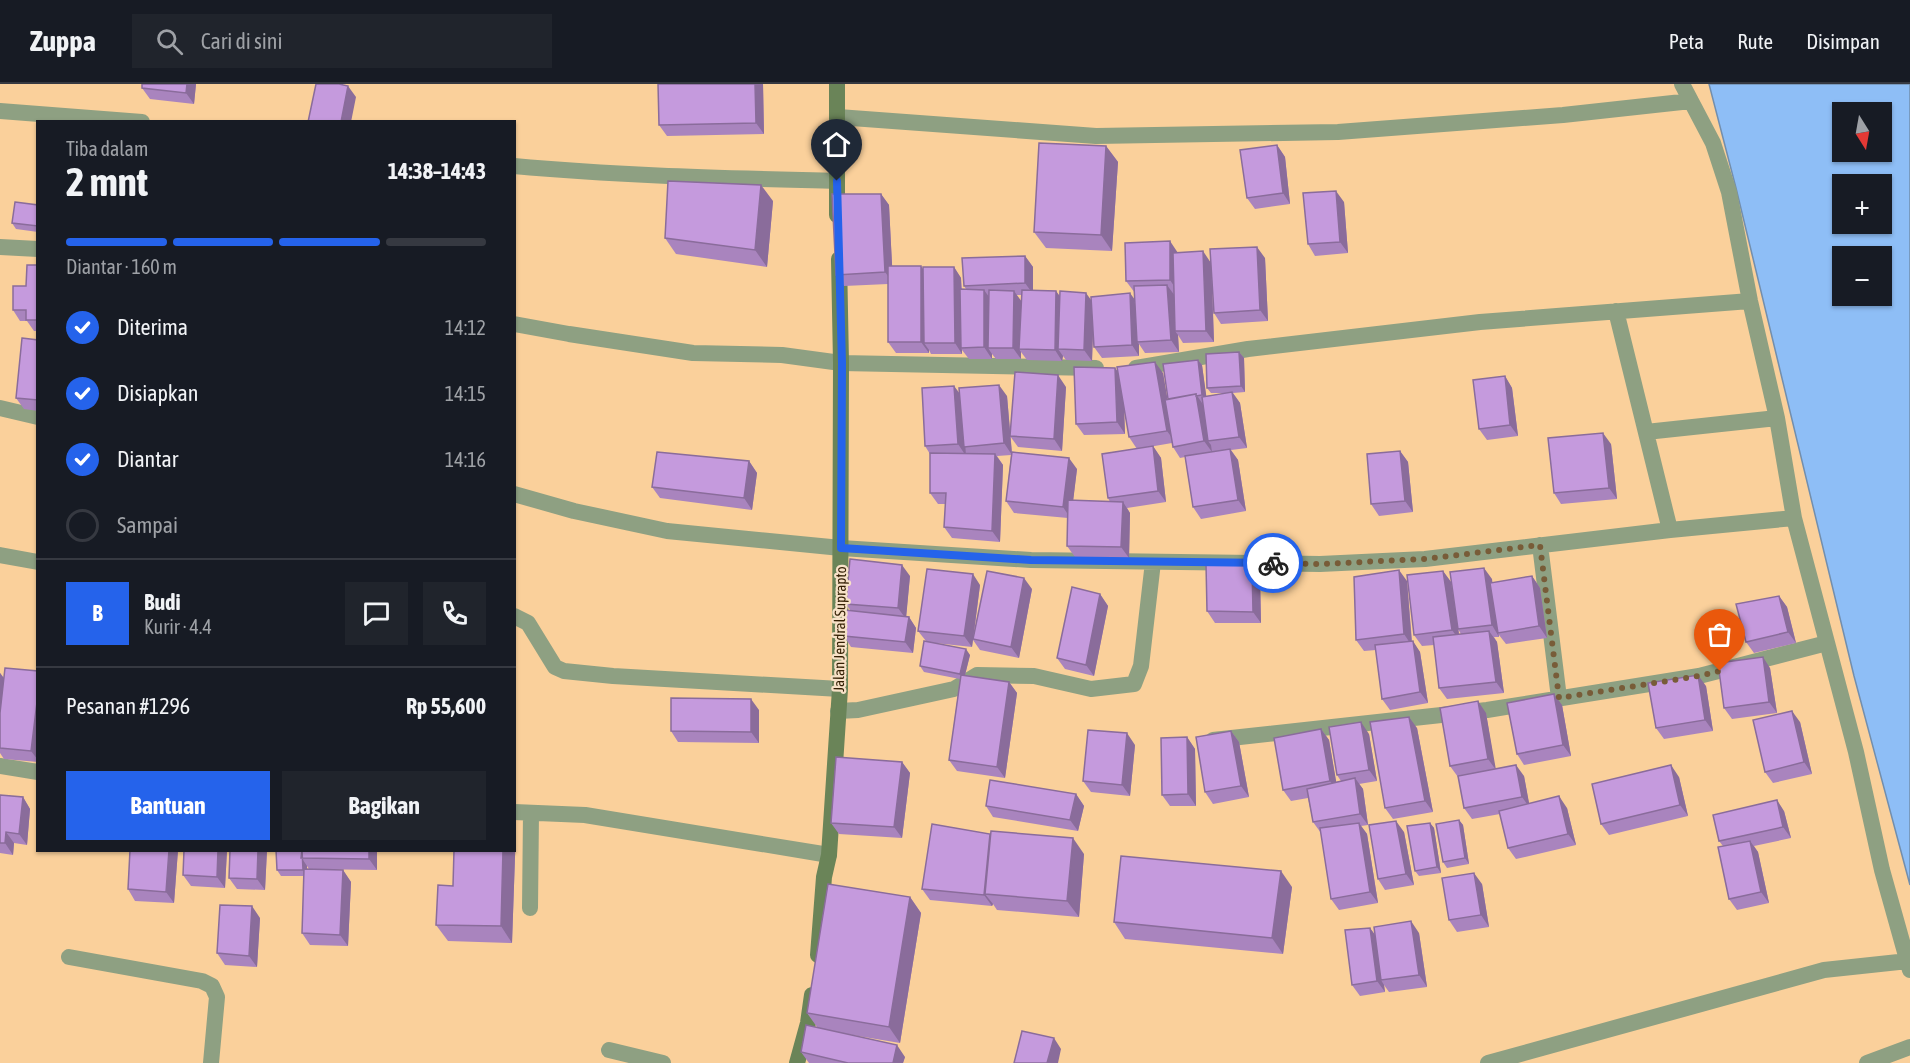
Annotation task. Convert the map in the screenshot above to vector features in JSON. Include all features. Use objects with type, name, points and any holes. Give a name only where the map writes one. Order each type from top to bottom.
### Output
[{"type":"main road","name":"Jalan Jendral Suprapto","points":[[797,1063],[808,1023],[816,974],[824,878],[829,855],[840,689],[842,363],[837,84]]},
{"type":"street","points":[[1488,1063],[1824,970],[1909,966],[1882,870],[1856,752],[1794,518],[1778,418],[1750,301],[1729,192],[1713,144],[1682,84]]},
{"type":"street","points":[[838,117],[1095,136],[1338,132],[1563,115],[1691,101]]},
{"type":"street","points":[[0,111],[116,120]]},
{"type":"street","points":[[516,166],[695,177],[837,181]]},
{"type":"street","points":[[0,247],[36,249]]},
{"type":"street","points":[[516,324],[693,352],[782,355],[842,363],[1143,368],[1248,349],[1480,322],[1750,301]]},
{"type":"street","points":[[1616,311],[1670,530]]},
{"type":"street","points":[[0,408],[36,417]]},
{"type":"street","points":[[1646,432],[1778,418]]},
{"type":"street","points":[[516,495],[574,511],[667,531],[841,548],[1031,560],[1344,563],[1425,559],[1794,518]]},
{"type":"street","points":[[1540,545],[1559,698]]},
{"type":"street","points":[[0,555],[36,562]]},
{"type":"street","points":[[838,711],[858,710],[954,689],[977,675],[1034,676],[1090,689],[1134,684],[1141,666],[1153,562]]},
{"type":"street","points":[[516,617],[528,623],[555,666],[564,671],[613,676],[840,689]]},
{"type":"street","points":[[1213,741],[1487,710],[1699,676],[1827,643]]},
{"type":"street","points":[[0,766],[36,771]]},
{"type":"street","points":[[530,908],[523,813],[585,815],[829,855]]},
{"type":"street","points":[[69,957],[202,981],[212,986],[217,997],[211,1063]]},
{"type":"street","points":[[1867,1063],[1910,1047]]},
{"type":"street","points":[[609,1050],[663,1063]]},
{"type":"water","points":[[1709,84],[1910,84],[1910,885],[1854,676]]},
{"type":"building","points":[[142,84],[187,84],[186,93],[142,88]]},
{"type":"building","points":[[316,84],[348,86],[341,120],[308,120]]},
{"type":"building","points":[[658,84],[755,84],[756,123],[659,125]]},
{"type":"building","points":[[1039,143],[1106,146],[1101,235],[1034,232]]},
{"type":"building","points":[[1277,145],[1283,193],[1247,198],[1240,150]]},
{"type":"building","points":[[668,181],[761,185],[755,250],[665,238]]},
{"type":"building","points":[[1336,191],[1340,242],[1308,244],[1303,193]]},
{"type":"building","points":[[832,194],[881,194],[885,272],[836,275]]},
{"type":"building","points":[[15,202],[36,205],[36,226],[12,223]]},
{"type":"building","points":[[1170,241],[1170,280],[1126,281],[1125,243]]},
{"type":"building","points":[[1257,247],[1260,310],[1214,313],[1210,249]]},
{"type":"building","points":[[1203,251],[1206,331],[1175,331],[1173,253]]},
{"type":"building","points":[[1025,256],[1025,283],[964,286],[962,258]]},
{"type":"building","points":[[27,265],[36,265],[36,320],[26,320],[26,310],[13,310],[13,286],[26,286]]},
{"type":"building","points":[[888,266],[921,266],[921,342],[888,342]]},
{"type":"building","points":[[923,267],[954,267],[955,343],[924,343]]},
{"type":"building","points":[[1167,285],[1171,340],[1137,342],[1134,286]]},
{"type":"building","points":[[960,289],[984,290],[984,347],[961,348]]},
{"type":"building","points":[[989,290],[1014,291],[1013,348],[988,348]]},
{"type":"building","points":[[1022,290],[1056,291],[1055,350],[1019,349]]},
{"type":"building","points":[[1060,291],[1086,293],[1084,350],[1058,349]]},
{"type":"building","points":[[1130,293],[1132,345],[1094,347],[1091,297]]},
{"type":"building","points":[[22,338],[36,340],[36,400],[16,398]]},
{"type":"building","points":[[1239,352],[1241,386],[1207,388],[1206,354]]},
{"type":"building","points":[[1198,360],[1202,395],[1168,399],[1163,364]]},
{"type":"building","points":[[1155,362],[1167,431],[1129,437],[1117,367]]},
{"type":"building","points":[[1074,367],[1115,368],[1117,422],[1076,424]]},
{"type":"building","points":[[1015,372],[1058,375],[1054,439],[1010,436]]},
{"type":"building","points":[[1505,376],[1510,425],[1479,429],[1473,380]]},
{"type":"building","points":[[999,385],[1004,443],[964,447],[959,388]]},
{"type":"building","points":[[954,386],[958,444],[925,446],[922,388]]},
{"type":"building","points":[[1232,392],[1239,437],[1208,441],[1202,397]]},
{"type":"building","points":[[1196,394],[1204,441],[1173,447],[1165,400]]},
{"type":"building","points":[[1603,433],[1609,488],[1554,493],[1548,438]]},
{"type":"building","points":[[1153,446],[1158,491],[1108,498],[1102,454]]},
{"type":"building","points":[[1230,449],[1238,500],[1193,507],[1185,456]]},
{"type":"building","points":[[1400,451],[1405,501],[1371,504],[1367,454]]},
{"type":"building","points":[[657,452],[749,461],[744,498],[652,487]]},
{"type":"building","points":[[1012,452],[1069,458],[1063,507],[1006,501]]},
{"type":"building","points":[[930,453],[995,454],[992,531],[944,527],[946,493],[930,493]]},
{"type":"building","points":[[1068,500],[1123,502],[1121,547],[1067,546]]},
{"type":"building","points":[[850,559],[902,565],[898,608],[846,604]]},
{"type":"building","points":[[1206,564],[1252,565],[1253,612],[1207,611]]},
{"type":"building","points":[[1484,568],[1492,625],[1458,629],[1450,572]]},
{"type":"building","points":[[927,569],[973,574],[964,636],[918,631]]},
{"type":"building","points":[[1399,570],[1404,634],[1356,640],[1354,577]]},
{"type":"building","points":[[987,571],[1024,578],[1011,647],[973,639]]},
{"type":"building","points":[[1443,571],[1452,630],[1414,635],[1407,575]]},
{"type":"building","points":[[1532,576],[1539,626],[1498,633],[1490,583]]},
{"type":"building","points":[[1072,587],[1100,594],[1086,665],[1057,658]]},
{"type":"building","points":[[1779,596],[1788,632],[1746,642],[1736,604]]},
{"type":"building","points":[[845,610],[909,617],[905,642],[844,636]]},
{"type":"building","points":[[1489,631],[1496,682],[1439,688],[1433,637]]},
{"type":"building","points":[[924,641],[966,649],[960,674],[920,666]]},
{"type":"building","points":[[1413,641],[1420,692],[1382,699],[1375,645]]},
{"type":"building","points":[[1763,657],[1769,702],[1724,708],[1718,663]]},
{"type":"building","points":[[5,668],[36,671],[36,710],[31,751],[0,748],[0,713]]},
{"type":"building","points":[[961,675],[1009,682],[997,767],[949,760]]},
{"type":"building","points":[[1698,675],[1705,720],[1656,728],[1648,683]]},
{"type":"building","points":[[1554,694],[1563,745],[1517,754],[1507,703]]},
{"type":"building","points":[[671,698],[751,699],[751,732],[671,731]]},
{"type":"building","points":[[1478,701],[1488,759],[1450,766],[1440,708]]},
{"type":"building","points":[[1792,711],[1804,762],[1765,772],[1753,720]]},
{"type":"building","points":[[1409,717],[1425,801],[1385,808],[1370,722]]},
{"type":"building","points":[[1361,722],[1369,770],[1337,775],[1329,727]]},
{"type":"building","points":[[1321,729],[1330,781],[1283,790],[1274,738]]},
{"type":"building","points":[[1088,730],[1127,733],[1122,785],[1083,781]]},
{"type":"building","points":[[1231,731],[1241,786],[1205,792],[1196,737]]},
{"type":"building","points":[[1187,737],[1188,794],[1162,795],[1161,738]]},
{"type":"building","points":[[836,757],[902,762],[894,827],[831,823]]},
{"type":"building","points":[[1516,765],[1522,797],[1464,808],[1458,776]]},
{"type":"building","points":[[1671,765],[1680,805],[1601,824],[1592,784]]},
{"type":"building","points":[[1355,778],[1360,814],[1313,822],[1307,789]]},
{"type":"building","points":[[990,780],[1076,794],[1070,820],[986,806]]},
{"type":"building","points":[[0,795],[23,797],[19,834],[6,832],[5,843],[0,843]]},
{"type":"building","points":[[1559,796],[1568,834],[1508,848],[1499,811]]},
{"type":"building","points":[[1777,800],[1783,827],[1719,841],[1713,815]]},
{"type":"building","points":[[1459,820],[1465,858],[1443,862],[1436,824]]},
{"type":"building","points":[[1396,821],[1406,874],[1378,879],[1369,825]]},
{"type":"building","points":[[1359,823],[1370,892],[1331,899],[1320,828]]},
{"type":"building","points":[[1430,823],[1437,867],[1415,871],[1407,826]]},
{"type":"building","points":[[932,824],[990,834],[984,895],[922,889]]},
{"type":"building","points":[[991,831],[1073,838],[1067,901],[985,894]]},
{"type":"building","points":[[1750,841],[1761,892],[1729,899],[1718,847]]},
{"type":"building","points":[[130,852],[169,852],[166,892],[128,889]]},
{"type":"building","points":[[184,852],[218,852],[217,877],[183,875]]},
{"type":"building","points":[[230,852],[258,852],[257,879],[229,878]]},
{"type":"building","points":[[276,852],[302,852],[303,870],[277,870]]},
{"type":"building","points":[[302,852],[369,852],[369,859],[301,858]]},
{"type":"building","points":[[454,852],[503,852],[501,926],[436,925],[438,885],[453,886]]},
{"type":"building","points":[[1121,856],[1281,871],[1272,938],[1114,922]]},
{"type":"building","points":[[304,869],[343,870],[340,935],[302,933]]},
{"type":"building","points":[[1474,873],[1481,915],[1449,920],[1442,878]]},
{"type":"building","points":[[828,884],[910,897],[889,1027],[807,1013]]},
{"type":"building","points":[[220,905],[252,906],[249,956],[217,953]]},
{"type":"building","points":[[1411,921],[1419,975],[1381,980],[1374,927]]},
{"type":"building","points":[[1370,928],[1377,981],[1352,985],[1345,930]]},
{"type":"building","points":[[806,1025],[897,1045],[893,1063],[848,1063],[801,1052]]},
{"type":"building","points":[[1022,1031],[1054,1038],[1047,1063],[1014,1063]]},
{"type":"way so far","points":[[1273,563],[1320,564],[1425,559],[1540,545],[1559,698],[1720,671]]},
{"type":"route","points":[[837,181],[842,363],[841,548],[1031,560],[1273,563]]}]
